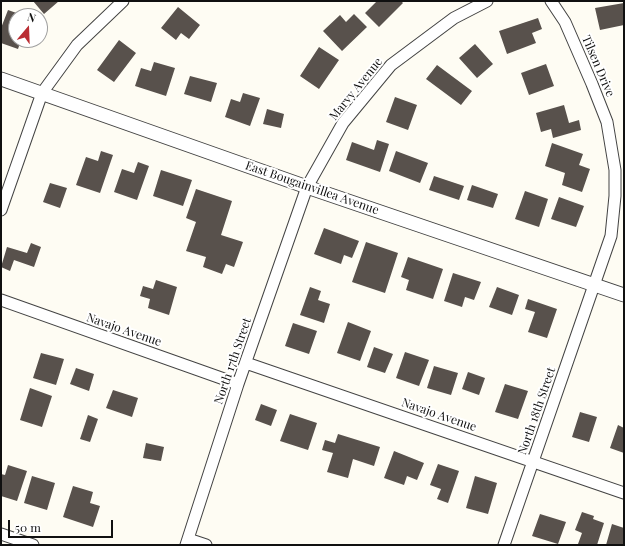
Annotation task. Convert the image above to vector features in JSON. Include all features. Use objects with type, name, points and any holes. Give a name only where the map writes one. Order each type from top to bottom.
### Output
[{"type":"street","points":[[1,210],[42,92],[77,45],[123,1]]},
{"type":"street","name":"Marvy Avenue","points":[[307,187],[343,124],[391,65],[454,18],[487,1]]},
{"type":"street","name":"Tilsen Drive","points":[[551,1],[565,22],[592,84],[607,122],[620,169],[615,196],[611,236],[594,284]]},
{"type":"street","name":"East Bougainvillea Avenue","points":[[1,79],[42,92],[307,187],[624,295]]},
{"type":"street","name":"North 17th Street","points":[[187,542],[238,384],[307,187]]},
{"type":"street","name":"North 18th Street","points":[[504,545],[594,284]]},
{"type":"street","name":"Navajo Avenue","points":[[1,300],[238,384]]},
{"type":"street","name":"Navajo Avenue","points":[[246,363],[624,493]]},
{"type":"street","points":[[1,534],[33,545]]},
{"type":"street","points":[[187,542],[206,545]]},
{"type":"building","points":[[33,1],[59,1],[48,11],[48,8],[39,8]]},
{"type":"building","points":[[377,1],[401,1],[403,3],[379,27],[365,13]]},
{"type":"building","points":[[624,3],[624,25],[600,30],[595,8]]},
{"type":"building","points":[[178,7],[200,25],[189,39],[181,33],[176,40],[161,28]]},
{"type":"building","points":[[8,10],[8,45],[1,43],[1,28]]},
{"type":"building","points":[[354,14],[367,27],[342,51],[323,31],[340,15],[346,22]]},
{"type":"building","points":[[538,18],[542,29],[532,33],[536,43],[507,54],[499,31]]},
{"type":"building","points":[[119,40],[136,53],[114,82],[97,70]]},
{"type":"building","points":[[475,44],[493,64],[477,78],[459,58]]},
{"type":"building","points":[[319,47],[339,60],[319,89],[300,76]]},
{"type":"building","points":[[154,62],[175,68],[166,96],[135,86],[141,68],[151,71]]},
{"type":"building","points":[[546,64],[554,86],[529,95],[521,73]]},
{"type":"building","points":[[437,65],[472,91],[461,105],[426,79]]},
{"type":"building","points":[[190,76],[217,83],[211,102],[184,94]]},
{"type":"building","points":[[243,93],[260,98],[250,126],[225,117],[231,99],[240,102]]},
{"type":"building","points":[[395,97],[417,105],[408,130],[386,122]]},
{"type":"building","points":[[564,105],[569,123],[579,120],[581,130],[553,138],[551,129],[541,132],[536,113]]},
{"type":"building","points":[[267,109],[284,114],[281,128],[263,124]]},
{"type":"building","points":[[377,140],[389,144],[380,172],[346,160],[352,142],[374,150]]},
{"type":"building","points":[[552,143],[583,154],[579,165],[590,169],[582,192],[562,185],[565,173],[545,166]]},
{"type":"building","points":[[101,151],[113,155],[100,193],[76,185],[86,157],[98,161]]},
{"type":"building","points":[[396,151],[428,163],[420,183],[389,171]]},
{"type":"building","points":[[138,162],[149,166],[137,200],[114,192],[122,169],[134,173]]},
{"type":"building","points":[[161,170],[192,180],[183,206],[153,196]]},
{"type":"building","points":[[434,176],[464,186],[459,200],[429,190]]},
{"type":"building","points":[[50,183],[67,188],[60,208],[43,202]]},
{"type":"building","points":[[472,185],[498,194],[493,208],[467,200]]},
{"type":"building","points":[[196,189],[232,201],[221,235],[243,242],[234,267],[226,264],[222,274],[203,267],[206,257],[186,251],[196,222],[186,218]]},
{"type":"building","points":[[525,191],[548,199],[539,227],[515,219]]},
{"type":"building","points":[[559,197],[584,206],[576,227],[551,219]]},
{"type":"building","points":[[324,228],[359,241],[352,258],[344,255],[341,264],[314,254]]},
{"type":"building","points":[[366,242],[398,253],[385,293],[352,282]]},
{"type":"building","points":[[31,243],[41,247],[34,267],[14,260],[10,271],[1,267],[7,247],[27,253]]},
{"type":"building","points":[[408,257],[443,269],[433,299],[406,290],[409,280],[401,277]]},
{"type":"building","points":[[453,273],[481,282],[474,300],[465,297],[462,307],[444,301]]},
{"type":"building","points":[[156,280],[177,287],[169,315],[148,308],[150,299],[140,296],[143,286],[153,289]]},
{"type":"building","points":[[310,287],[321,291],[318,300],[330,304],[324,323],[300,315]]},
{"type":"building","points":[[497,287],[519,295],[512,315],[489,307]]},
{"type":"building","points":[[528,299],[557,309],[547,338],[528,332],[535,312],[525,309]]},
{"type":"building","points":[[348,322],[371,331],[360,361],[337,353]]},
{"type":"building","points":[[293,323],[317,331],[309,354],[285,346]]},
{"type":"building","points":[[374,347],[393,354],[385,373],[367,367]]},
{"type":"building","points":[[405,352],[429,360],[419,386],[396,378]]},
{"type":"building","points":[[41,353],[64,359],[56,385],[33,378]]},
{"type":"building","points":[[434,366],[458,373],[451,395],[427,388]]},
{"type":"building","points":[[76,368],[94,374],[89,391],[70,384]]},
{"type":"building","points":[[468,372],[485,378],[479,395],[462,389]]},
{"type":"building","points":[[505,384],[528,391],[518,419],[495,412]]},
{"type":"building","points":[[30,388],[52,396],[42,427],[20,420]]},
{"type":"building","points":[[113,390],[138,398],[132,417],[106,408]]},
{"type":"building","points":[[261,404],[277,410],[271,426],[255,420]]},
{"type":"building","points":[[580,412],[597,417],[589,442],[572,437]]},
{"type":"building","points":[[290,414],[317,423],[308,450],[280,441]]},
{"type":"building","points":[[88,415],[98,419],[90,442],[80,439]]},
{"type":"building","points":[[618,425],[624,428],[624,453],[610,448]]},
{"type":"building","points":[[338,434],[380,447],[374,466],[353,459],[348,478],[327,472],[333,453],[322,450],[325,440],[335,443]]},
{"type":"building","points":[[146,443],[164,447],[161,461],[143,458]]},
{"type":"building","points":[[394,451],[424,463],[417,480],[407,476],[404,485],[384,478]]},
{"type":"building","points":[[438,464],[459,471],[448,503],[437,499],[441,489],[430,485]]},
{"type":"building","points":[[8,465],[27,471],[17,501],[1,496],[1,474],[5,475]]},
{"type":"building","points":[[32,476],[55,483],[47,510],[24,503]]},
{"type":"building","points":[[475,476],[497,483],[488,514],[466,508]]},
{"type":"building","points":[[73,486],[93,492],[90,503],[100,506],[93,527],[63,517]]},
{"type":"building","points":[[582,512],[594,516],[593,519],[604,523],[597,545],[578,544],[582,533],[575,530]]},
{"type":"building","points":[[540,514],[566,522],[558,544],[532,536]]},
{"type":"building","points":[[612,524],[624,528],[624,545],[606,545]]}]
